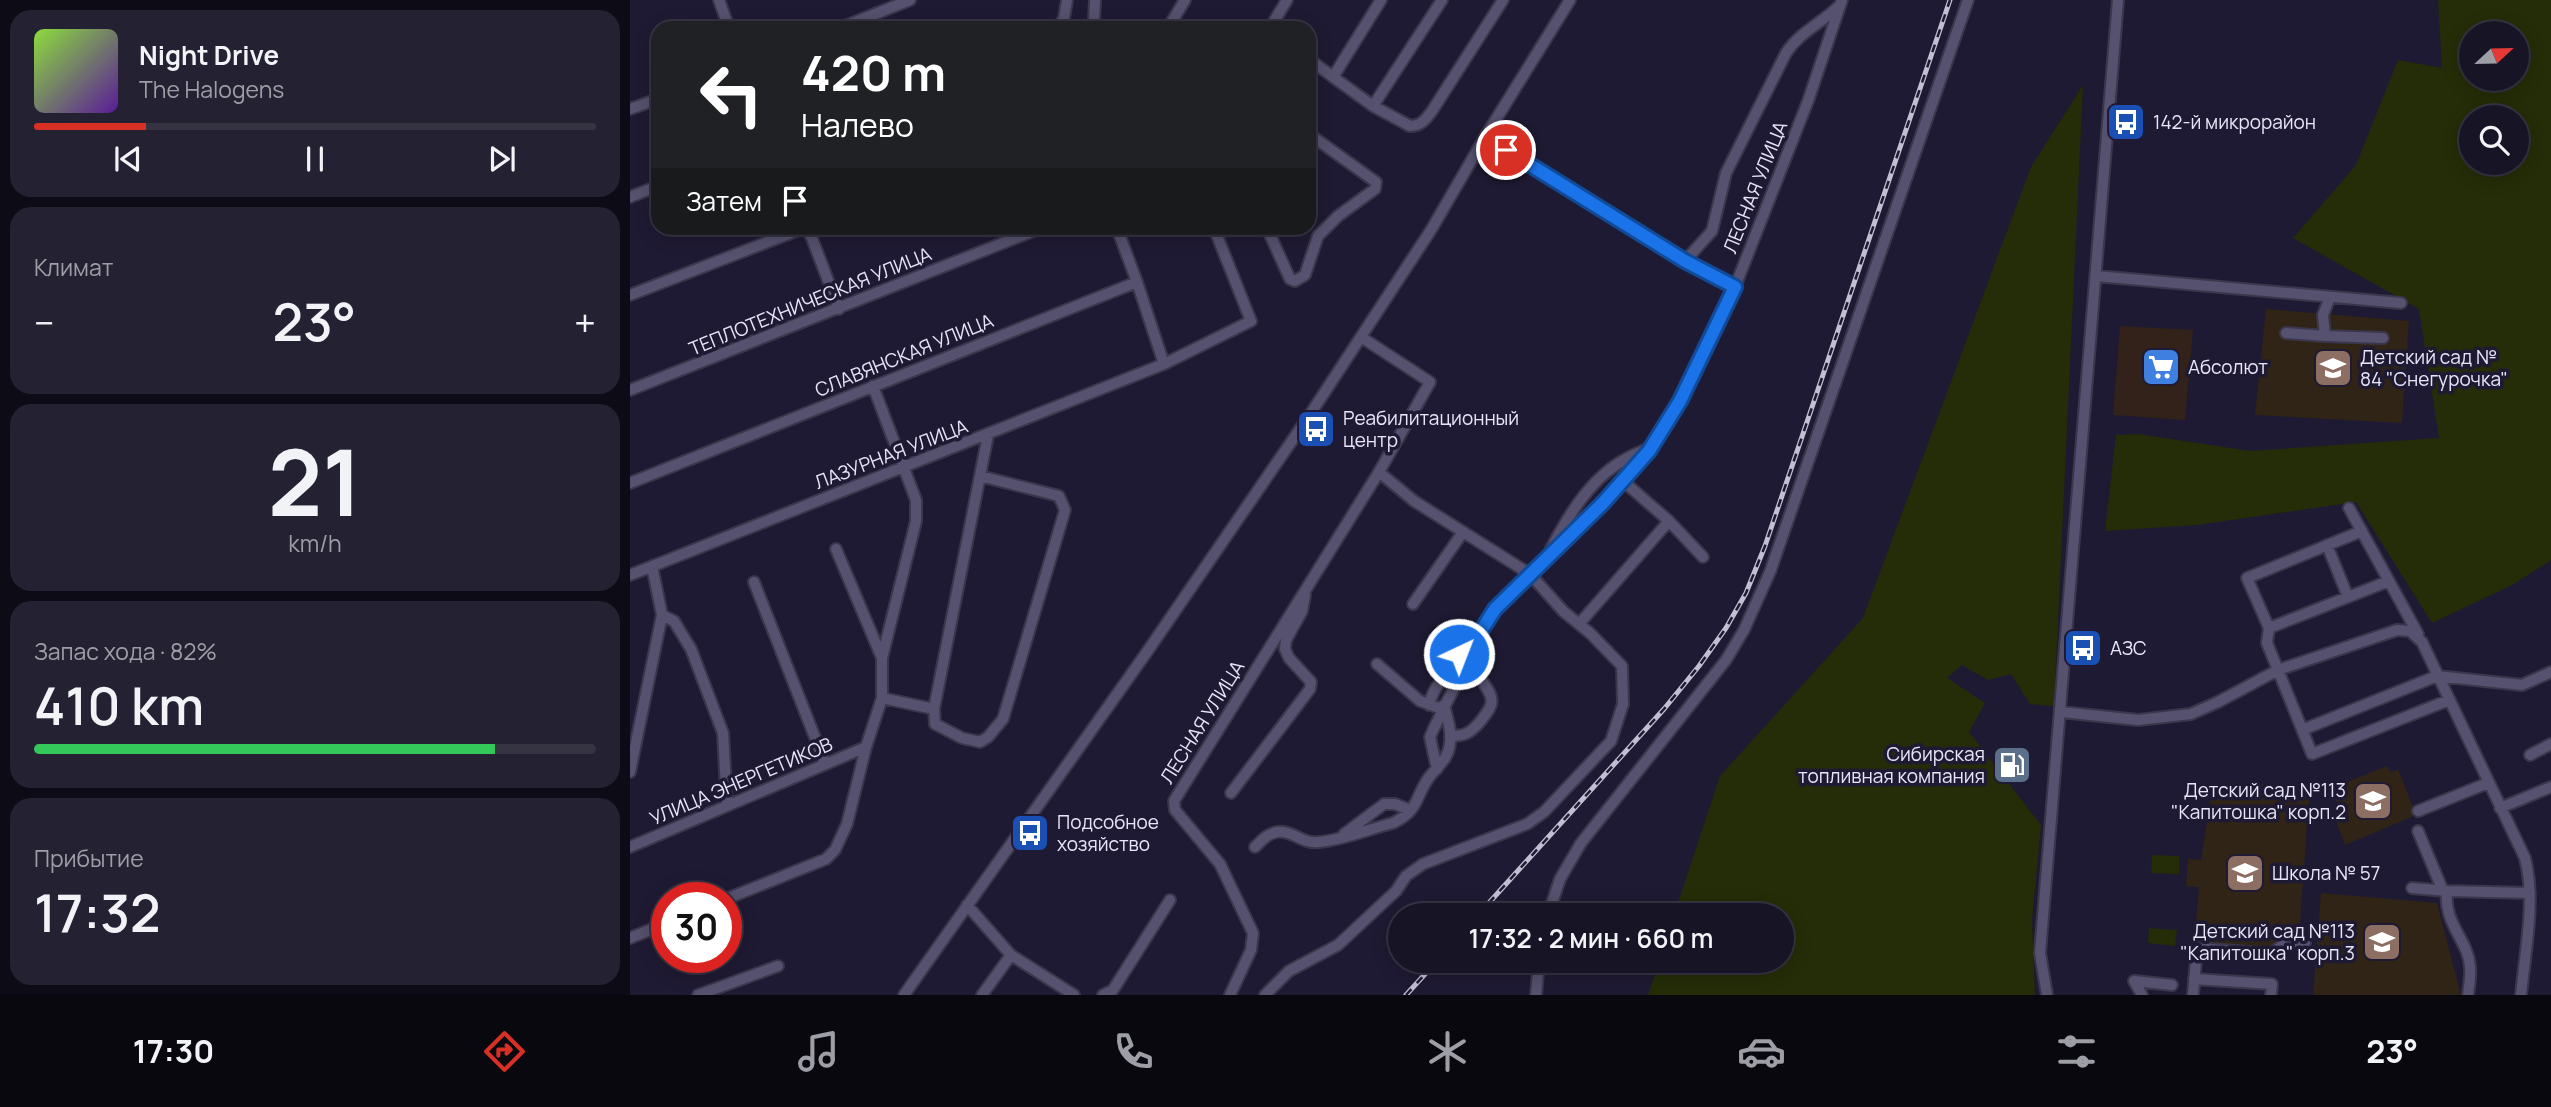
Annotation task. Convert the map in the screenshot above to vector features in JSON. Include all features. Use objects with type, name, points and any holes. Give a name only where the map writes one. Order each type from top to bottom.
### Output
[{"type":"street","points":[[719,0],[726,21]]},
{"type":"street","points":[[858,21],[910,0]]},
{"type":"street","points":[[1062,21],[1066,0]]},
{"type":"street","points":[[1095,0],[1096,21]]},
{"type":"street","points":[[1172,21],[1185,0]]},
{"type":"street","points":[[1274,21],[1287,0]]},
{"type":"street","points":[[1334,77],[1381,0]]},
{"type":"street","points":[[1373,106],[1442,0]]},
{"type":"street","points":[[1316,64],[1373,106],[1410,126],[1416,126],[1423,122],[1503,0]]},
{"type":"street","points":[[904,995],[1149,649],[1362,337],[1431,230],[1570,0]]},
{"type":"street","points":[[1552,903],[1560,879],[1581,843],[1688,711],[1744,631],[1770,572],[1968,0]]},
{"type":"street","points":[[2047,995],[2040,953],[2118,0]]},
{"type":"street","points":[[1685,261],[1712,230],[1727,173],[1786,53],[1794,40],[1822,22],[1840,4]]},
{"type":"street","name":"ЛЕСНАЯ УЛИЦА","points":[[1437,769],[1430,737],[1456,684],[1463,662],[1495,609],[1623,481],[1651,447],[1680,401],[1735,287],[1808,101],[1840,4]]},
{"type":"street","points":[[630,109],[651,102]]},
{"type":"street","points":[[1485,137],[1685,261],[1735,287]]},
{"type":"street","points":[[1271,235],[1290,279],[1295,281],[1305,275],[1318,236],[1338,216],[1375,189],[1376,182],[1316,139]]},
{"type":"street","points":[[630,197],[651,189]]},
{"type":"street","points":[[630,295],[788,235]]},
{"type":"street","points":[[809,235],[839,309]]},
{"type":"street","name":"ТЕПЛОТЕХНИЧЕСКАЯ УЛИЦА","points":[[630,390],[1024,235]]},
{"type":"street","points":[[1120,235],[1164,364]]},
{"type":"street","name":"ЛАЗУРНАЯ УЛИЦА","points":[[630,575],[1164,364],[1251,321],[1217,235]]},
{"type":"street","points":[[2096,276],[2401,303]]},
{"type":"street","name":"СЛАВЯНСКАЯ УЛИЦА","points":[[630,483],[1137,282]]},
{"type":"street","points":[[2325,336],[2323,315],[2330,297]]},
{"type":"street","points":[[2286,333],[2383,338]]},
{"type":"street","name":"ЛЕСНАЯ УЛИЦА","points":[[1230,995],[1251,950],[1253,933],[1220,864],[1174,810],[1174,801],[1379,472],[1430,382],[1362,337]]},
{"type":"street","points":[[742,893],[826,859],[835,850],[847,824],[866,747],[882,698],[883,658],[916,521],[916,500],[873,386]]},
{"type":"street","points":[[980,477],[1059,496],[1065,510],[1003,719],[988,737],[980,742],[962,738],[935,724],[934,709],[988,435]]},
{"type":"street","points":[[1547,558],[1560,531],[1595,483],[1623,460],[1651,447]]},
{"type":"street","points":[[1265,995],[1289,971],[1338,944],[1396,891],[1406,876],[1423,864],[1527,824],[1544,812],[1611,741],[1623,704],[1622,666],[1563,611],[1530,575],[1394,486],[1379,472]]},
{"type":"street","points":[[1623,481],[1669,521],[1703,557]]},
{"type":"street","points":[[2349,508],[2421,642],[2525,858],[2529,893],[2521,995]]},
{"type":"street","points":[[1579,624],[1669,521]]},
{"type":"street","points":[[2362,531],[2247,579],[2269,628],[2266,643],[2312,754],[2448,700]]},
{"type":"street","points":[[1413,604],[1463,532]]},
{"type":"street","points":[[2327,545],[2348,597]]},
{"type":"street","points":[[836,549],[883,658]]},
{"type":"street","points":[[630,772],[662,615],[652,566]]},
{"type":"street","points":[[2269,628],[2389,581]]},
{"type":"street","points":[[754,582],[825,763]]},
{"type":"street","points":[[1231,793],[1310,689],[1311,682],[1289,658],[1285,649],[1286,640],[1302,611],[1306,587]]},
{"type":"street","points":[[662,615],[674,621],[691,649],[723,733],[727,806]]},
{"type":"street","points":[[2061,712],[2138,720],[2191,714],[2278,670],[2397,630],[2410,631],[2421,642]]},
{"type":"street","points":[[1429,705],[1432,692],[1438,683],[1463,662],[1459,654],[1460,648],[1471,636],[1481,631]]},
{"type":"street","points":[[1450,736],[1463,736],[1471,732],[1489,710],[1492,698],[1475,666],[1471,647]]},
{"type":"street","points":[[1255,847],[1266,836],[1278,832],[1290,833],[1302,842],[1318,843],[1393,823],[1403,818],[1417,804],[1426,782],[1447,755],[1450,736],[1443,707],[1420,701],[1377,664]]},
{"type":"street","points":[[2302,730],[2437,676],[2522,685],[2551,672]]},
{"type":"street","points":[[882,698],[934,709]]},
{"type":"street","points":[[2530,755],[2551,744]]},
{"type":"street","name":"УЛИЦА ЭНЕРГЕТИКОВ","points":[[630,847],[866,747]]},
{"type":"street","points":[[2418,811],[2488,783]]},
{"type":"street","points":[[2500,808],[2551,787]]},
{"type":"street","points":[[1342,836],[1384,804],[1395,804],[1410,810]]},
{"type":"street","points":[[2418,831],[2445,891],[2450,917],[2471,964],[2469,995]]},
{"type":"street","points":[[2412,888],[2529,893]]},
{"type":"street","points":[[1103,995],[1113,990],[1170,900]]},
{"type":"street","points":[[967,905],[1011,955],[1074,995]]},
{"type":"street","points":[[630,938],[651,929]]},
{"type":"street","points":[[2193,995],[2197,948],[2271,954],[2288,942],[2305,943]]},
{"type":"street","points":[[982,995],[1011,955]]},
{"type":"street","points":[[698,995],[778,966]]},
{"type":"street","points":[[1536,995],[1538,973]]},
{"type":"street","points":[[2194,979],[2272,984],[2271,995]]},
{"type":"street","points":[[2142,995],[2134,981],[2172,985]]},
{"type":"street","points":[[723,995],[729,984]]},
{"type":"shaded area","name":"Детский сад № 84 \"Снегурочка\"","points":[[2266,309],[2409,321],[2402,423],[2255,415]]},
{"type":"shaded area","points":[[2120,326],[2193,330],[2185,420],[2113,415]]},
{"type":"shaded area","name":"Детский сад №113 \"Капитошка\" корп.2","points":[[2387,766],[2390,772],[2398,769],[2416,815],[2345,845],[2336,821],[2337,786]]},
{"type":"shaded area","name":"Школа № 57","points":[[2231,782],[2310,787],[2299,934],[2285,934],[2279,943],[2271,947],[2194,943],[2199,887],[2186,886],[2188,859],[2201,860],[2213,785],[2230,786]]},
{"type":"shaded area","name":"Детский сад №113 \"Капитошка\" корп.3","points":[[2321,893],[2437,903],[2461,995],[2313,995]]},
{"type":"green space","points":[[2438,0],[2551,0],[2551,560],[2514,584],[2432,623],[2356,502],[2197,525],[2105,531],[2116,435],[2138,434],[2250,451],[2439,438],[2419,309],[2293,238],[2356,165],[2398,60],[2442,68]]},
{"type":"green space","points":[[2083,85],[2054,706],[2030,704],[2011,674],[1988,680],[1962,665],[1947,678],[1985,703],[1969,732],[2041,825],[2032,920],[2035,995],[1648,995],[1655,973],[1794,973],[1794,903],[1678,903],[1720,776],[1863,618],[2031,167]]},
{"type":"green space","points":[[2152,855],[2179,856],[2179,874],[2151,873]]},
{"type":"green space","points":[[2149,928],[2177,930],[2175,946],[2148,943]]},
{"type":"railway","points":[[1489,903],[1664,709],[1726,628],[1746,593],[1765,546],[1950,0]]},
{"type":"railway","points":[[1406,995],[1426,973]]},
{"type":"place","name":"142-й микрорайон","points":[[2126,122]]},
{"type":"place","name":"Абсолют","points":[[2161,367]]},
{"type":"place","name":"Детский сад № 84 \"Снегурочка\"","points":[[2333,368]]},
{"type":"place","name":"Реабилитационный центр","points":[[1316,429]]},
{"type":"place","name":"АЗС","points":[[2083,648]]},
{"type":"place","name":"Сибирская топливная компания","points":[[2012,765]]},
{"type":"place","name":"Детский сад №113 \"Капитошка\" корп.2","points":[[2373,801]]},
{"type":"place","name":"Подсобное хозяйство","points":[[1030,833]]},
{"type":"place","name":"Школа № 57","points":[[2245,873]]},
{"type":"place","name":"Детский сад №113 \"Капитошка\" корп.3","points":[[2382,942]]},
{"type":"route","points":[[1459,654],[1464,641],[1481,631],[1495,609],[1603,503],[1649,451],[1680,401],[1735,287],[1685,261],[1506,150]]}]
